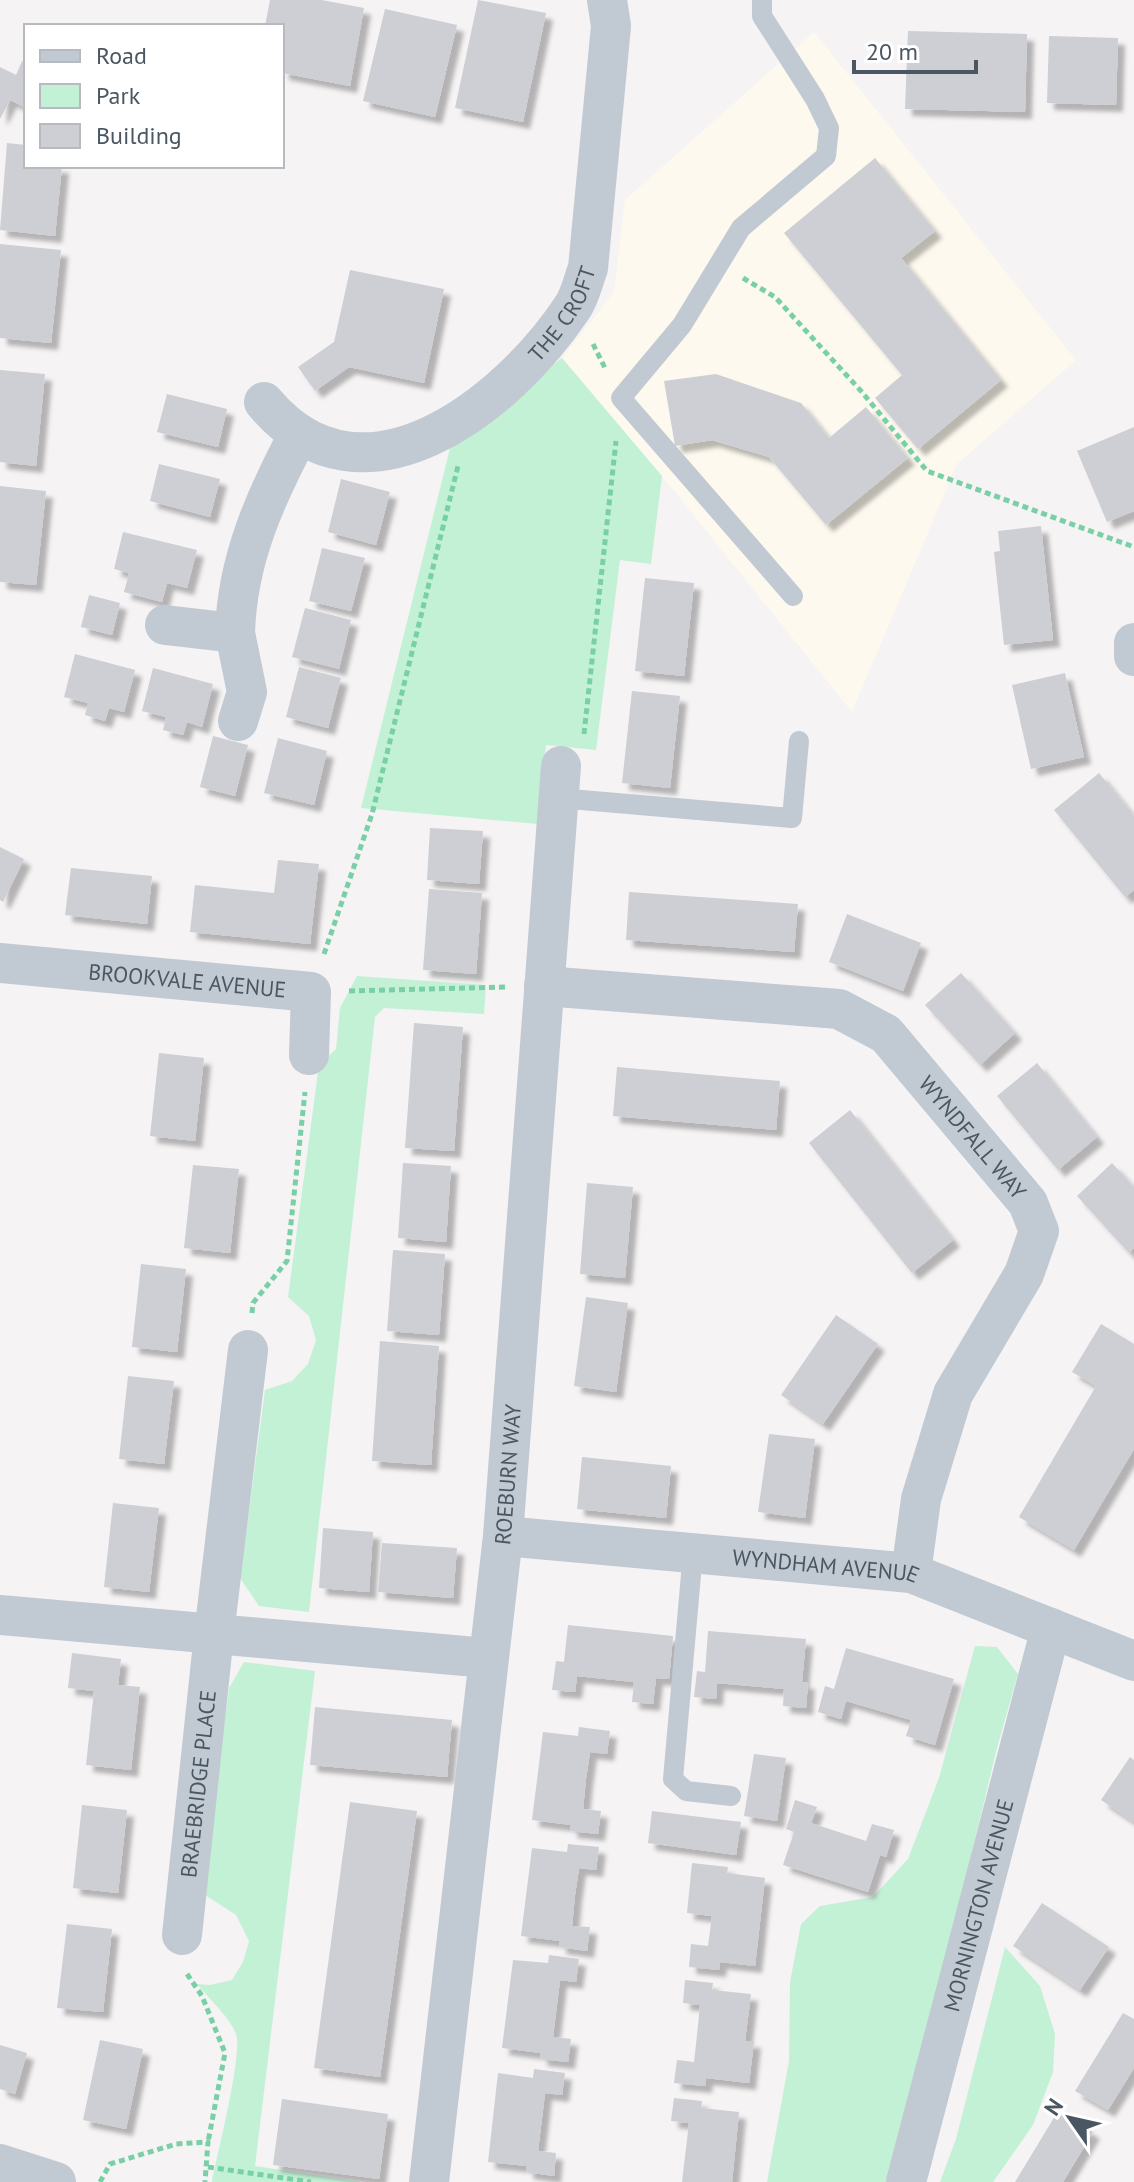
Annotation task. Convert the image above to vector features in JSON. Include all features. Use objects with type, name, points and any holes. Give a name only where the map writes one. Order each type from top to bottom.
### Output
[{"type":"street","name":"THE CROFT","points":[[264,402],[278,420],[315,444],[374,454],[409,446],[471,414],[534,355],[574,306],[588,268],[611,26],[607,0]]},
{"type":"street","points":[[238,721],[247,692],[235,633],[236,597],[268,492],[299,434]]},
{"type":"street","points":[[165,625],[235,633]]},
{"type":"street","points":[[1134,643],[1134,656]]},
{"type":"street","name":"ROEBURN WAY","points":[[429,2182],[503,1536],[560,782]]},
{"type":"street","name":"BROOKVALE AVENUE","points":[[0,963],[311,992],[309,1055]]},
{"type":"street","name":"WYNDFALL WAY","points":[[544,986],[839,1009],[886,1034],[1028,1203],[1039,1231],[1024,1274],[953,1394],[921,1499],[911,1573]]},
{"type":"street","name":"BRAEBRIDGE PLACE","points":[[182,1935],[248,1350]]},
{"type":"street","name":"WYNDHAM AVENUE","points":[[503,1536],[911,1573],[1134,1661]]},
{"type":"street","points":[[0,1615],[487,1658]]},
{"type":"street","name":"MORNINGTON AVENUE","points":[[906,2182],[1051,1628]]},
{"type":"street","points":[[0,2164],[56,2182]]},
{"type":"lane","points":[[762,0],[762,16],[815,99],[829,128],[826,156],[741,228],[682,325],[621,398],[793,596]]},
{"type":"lane","points":[[560,782],[792,818],[799,741]]},
{"type":"lane","points":[[693,1552],[673,1779],[686,1791],[731,1796]]},
{"type":"path","points":[[718,264],[775,297],[861,391],[927,471],[1134,547]]},
{"type":"path","points":[[560,782],[580,767],[621,398],[574,306]]},
{"type":"path","points":[[471,414],[372,814],[311,992],[544,986]]},
{"type":"path","points":[[248,1350],[253,1303],[287,1261],[309,1055]]},
{"type":"path","points":[[182,1935],[177,1959],[202,1996],[225,2053],[208,2142],[205,2182]]},
{"type":"path","points":[[100,2182],[110,2164],[176,2144],[208,2142]]},
{"type":"path","points":[[208,2167],[311,2182]]},
{"type":"shaded area","points":[[814,32],[1076,360],[957,464],[852,712],[662,476],[562,358],[614,292],[625,200]]},
{"type":"green space","points":[[562,358],[662,476],[651,564],[620,560],[596,750],[546,745],[538,824],[361,808],[452,440]]},
{"type":"green space","points":[[357,976],[486,985],[484,1014],[384,1008],[375,1017],[309,1612],[259,1606],[240,1578],[265,1390],[292,1381],[308,1364],[316,1340],[309,1316],[288,1297],[319,1065],[336,1049],[340,1008]]},
{"type":"green space","points":[[975,1646],[997,1647],[1018,1674],[890,2182],[767,2182],[789,2061],[790,1982],[801,1924],[820,1906],[873,1897],[908,1859],[939,1778]]},
{"type":"green space","points":[[244,1662],[315,1671],[255,2166],[360,2182],[212,2182],[233,2082],[237,2045],[236,2034],[229,2021],[197,1984],[210,1985],[232,1980],[243,1962],[249,1941],[236,1915],[202,1893],[229,1688]]},
{"type":"green space","points":[[1005,1947],[1040,1986],[1055,2034],[1053,2072],[1033,2125],[993,2182],[940,2182],[956,2139]]},
{"type":"building","points":[[270,0],[322,0],[364,8],[350,86],[284,73],[284,24],[265,24]]},
{"type":"building","points":[[478,0],[546,13],[523,122],[455,108]]},
{"type":"building","points":[[385,9],[457,25],[435,117],[363,101]]},
{"type":"building","points":[[908,31],[1027,34],[1025,112],[905,109]]},
{"type":"building","points":[[1049,36],[1118,38],[1116,105],[1047,103]]},
{"type":"building","points":[[24,62],[24,107],[10,100],[0,119],[0,67],[16,75]]},
{"type":"building","points":[[7,143],[24,145],[24,168],[62,168],[55,236],[0,230]]},
{"type":"building","points":[[875,158],[935,231],[901,258],[1001,380],[918,449],[875,398],[902,375],[784,233]]},
{"type":"building","points":[[0,244],[61,250],[51,343],[0,338]]},
{"type":"building","points":[[350,270],[444,289],[424,383],[349,367],[315,391],[298,367],[334,342]]},
{"type":"building","points":[[0,370],[45,374],[36,466],[0,462]]},
{"type":"building","points":[[716,374],[801,403],[829,438],[866,407],[908,458],[826,525],[769,457],[712,440],[675,446],[664,381]]},
{"type":"building","points":[[167,394],[227,409],[218,447],[157,432]]},
{"type":"building","points":[[1134,427],[1134,511],[1107,522],[1077,451]]},
{"type":"building","points":[[159,464],[220,479],[210,517],[150,501]]},
{"type":"building","points":[[341,479],[390,492],[376,545],[328,532]]},
{"type":"building","points":[[0,486],[46,491],[36,585],[0,582]]},
{"type":"building","points":[[1041,526],[1053,640],[1004,645],[994,552],[1000,551],[998,531]]},
{"type":"building","points":[[123,532],[197,550],[187,588],[167,583],[162,602],[124,592],[129,573],[114,569]]},
{"type":"building","points":[[322,548],[365,558],[351,611],[309,601]]},
{"type":"building","points":[[645,578],[694,583],[684,676],[635,671]]},
{"type":"building","points":[[89,595],[120,603],[112,635],[81,627]]},
{"type":"building","points":[[305,608],[351,620],[339,669],[292,657]]},
{"type":"building","points":[[75,654],[135,670],[124,712],[109,708],[105,721],[85,715],[88,703],[64,697]]},
{"type":"building","points":[[299,667],[341,678],[328,728],[286,717]]},
{"type":"building","points":[[153,668],[213,684],[202,727],[187,722],[183,735],[163,730],[166,717],[142,711]]},
{"type":"building","points":[[1065,673],[1084,757],[1031,769],[1012,685]]},
{"type":"building","points":[[632,691],[680,696],[670,788],[622,783]]},
{"type":"building","points":[[213,736],[248,745],[235,796],[200,787]]},
{"type":"building","points":[[278,738],[327,751],[314,805],[264,793]]},
{"type":"building","points":[[1099,773],[1134,816],[1134,890],[1125,897],[1054,810]]},
{"type":"building","points":[[430,828],[483,831],[479,884],[427,880]]},
{"type":"building","points":[[0,847],[24,859],[3,902],[0,900]]},
{"type":"building","points":[[278,860],[319,864],[310,944],[190,932],[195,885],[274,893]]},
{"type":"building","points":[[71,868],[152,876],[147,924],[65,915]]},
{"type":"building","points":[[429,889],[482,893],[476,974],[423,970]]},
{"type":"building","points":[[629,892],[798,904],[794,952],[626,940]]},
{"type":"building","points":[[847,914],[921,943],[903,991],[829,962]]},
{"type":"building","points":[[961,973],[1015,1033],[980,1065],[925,1005]]},
{"type":"building","points":[[414,1023],[463,1027],[454,1151],[405,1148]]},
{"type":"building","points":[[159,1053],[204,1058],[195,1141],[150,1136]]},
{"type":"building","points":[[1037,1063],[1097,1137],[1058,1170],[997,1096]]},
{"type":"building","points":[[617,1067],[780,1081],[776,1130],[613,1116]]},
{"type":"building","points":[[850,1110],[953,1240],[912,1273],[809,1143]]},
{"type":"building","points":[[403,1163],[451,1166],[446,1242],[398,1238]]},
{"type":"building","points":[[1112,1163],[1134,1187],[1134,1248],[1129,1253],[1077,1196]]},
{"type":"building","points":[[193,1165],[239,1169],[230,1253],[184,1248]]},
{"type":"building","points":[[587,1183],[633,1187],[625,1278],[580,1274]]},
{"type":"building","points":[[393,1250],[445,1254],[439,1335],[387,1331]]},
{"type":"building","points":[[141,1264],[186,1269],[177,1352],[132,1347]]},
{"type":"building","points":[[586,1297],[628,1303],[616,1392],[574,1386]]},
{"type":"building","points":[[836,1315],[878,1344],[823,1424],[781,1395]]},
{"type":"building","points":[[1101,1324],[1134,1344],[1134,1449],[1074,1550],[1019,1517],[1096,1386],[1072,1372]]},
{"type":"building","points":[[380,1341],[439,1346],[431,1465],[372,1461]]},
{"type":"building","points":[[128,1376],[174,1381],[164,1464],[119,1459]]},
{"type":"building","points":[[769,1434],[815,1439],[805,1518],[758,1512]]},
{"type":"building","points":[[582,1457],[671,1466],[666,1518],[577,1509]]},
{"type":"building","points":[[113,1503],[159,1508],[149,1592],[104,1587]]},
{"type":"building","points":[[323,1528],[373,1532],[369,1592],[319,1588]]},
{"type":"building","points":[[382,1543],[457,1548],[453,1598],[378,1592]]},
{"type":"building","points":[[568,1625],[673,1636],[669,1679],[656,1678],[653,1704],[632,1702],[634,1682],[577,1676],[575,1692],[552,1690],[556,1661],[564,1662]]},
{"type":"building","points":[[708,1631],[806,1639],[802,1682],[808,1682],[806,1708],[783,1706],[784,1689],[717,1683],[716,1699],[694,1697],[697,1671],[705,1672]]},
{"type":"building","points":[[846,1648],[954,1679],[935,1745],[906,1736],[911,1720],[846,1701],[841,1719],[818,1712],[825,1686],[834,1689]]},
{"type":"building","points":[[72,1653],[121,1659],[118,1685],[140,1687],[131,1770],[86,1765],[94,1691],[68,1688]]},
{"type":"building","points":[[315,1707],[452,1720],[447,1777],[310,1765]]},
{"type":"building","points":[[579,1727],[610,1731],[607,1754],[590,1752],[586,1779],[583,1809],[601,1811],[598,1834],[570,1831],[571,1825],[532,1820],[543,1732],[578,1736]]},
{"type":"building","points":[[754,1754],[786,1758],[777,1821],[744,1816]]},
{"type":"building","points":[[1130,1757],[1134,1760],[1134,1822],[1101,1800]]},
{"type":"building","points":[[795,1800],[817,1807],[811,1823],[866,1841],[872,1824],[894,1830],[886,1857],[880,1855],[868,1892],[783,1865],[794,1832],[786,1829]]},
{"type":"building","points":[[350,1802],[417,1811],[380,2077],[314,2068]]},
{"type":"building","points":[[82,1805],[127,1810],[118,1893],[73,1888]]},
{"type":"building","points":[[652,1811],[741,1822],[736,1855],[648,1843]]},
{"type":"building","points":[[568,1844],[599,1847],[596,1870],[579,1868],[575,1895],[572,1926],[590,1927],[587,1951],[559,1947],[560,1941],[521,1936],[532,1848],[567,1852]]},
{"type":"building","points":[[692,1863],[728,1867],[727,1873],[765,1878],[755,1966],[720,1962],[719,1970],[689,1967],[691,1944],[708,1946],[712,1916],[687,1913]]},
{"type":"building","points":[[1042,1903],[1109,1947],[1080,1990],[1013,1946]]},
{"type":"building","points":[[67,1924],[112,1929],[103,2012],[57,2008]]},
{"type":"building","points":[[549,1955],[579,1959],[576,1982],[560,1980],[553,2037],[571,2039],[568,2062],[540,2059],[541,2053],[502,2048],[513,1960],[548,1963]]},
{"type":"building","points":[[685,1980],[713,1983],[712,1990],[751,1994],[745,2041],[754,2041],[749,2083],[706,2078],[705,2086],[674,2083],[677,2060],[694,2062],[697,2035],[700,2005],[683,2003]]},
{"type":"building","points":[[1123,2013],[1134,2019],[1134,2068],[1108,2110],[1075,2091]]},
{"type":"building","points":[[100,2040],[143,2049],[126,2129],[83,2120]]},
{"type":"building","points":[[0,2045],[27,2053],[15,2094],[0,2089]]},
{"type":"building","points":[[534,2069],[565,2073],[562,2095],[545,2093],[538,2151],[556,2153],[554,2176],[526,2172],[527,2166],[488,2162],[498,2073],[533,2078]]},
{"type":"building","points":[[674,2098],[702,2101],[701,2108],[739,2112],[732,2182],[682,2182],[689,2123],[671,2121]]},
{"type":"building","points":[[282,2099],[388,2114],[379,2179],[273,2165]]},
{"type":"building","points":[[1058,2111],[1093,2132],[1063,2182],[1015,2182]]}]
